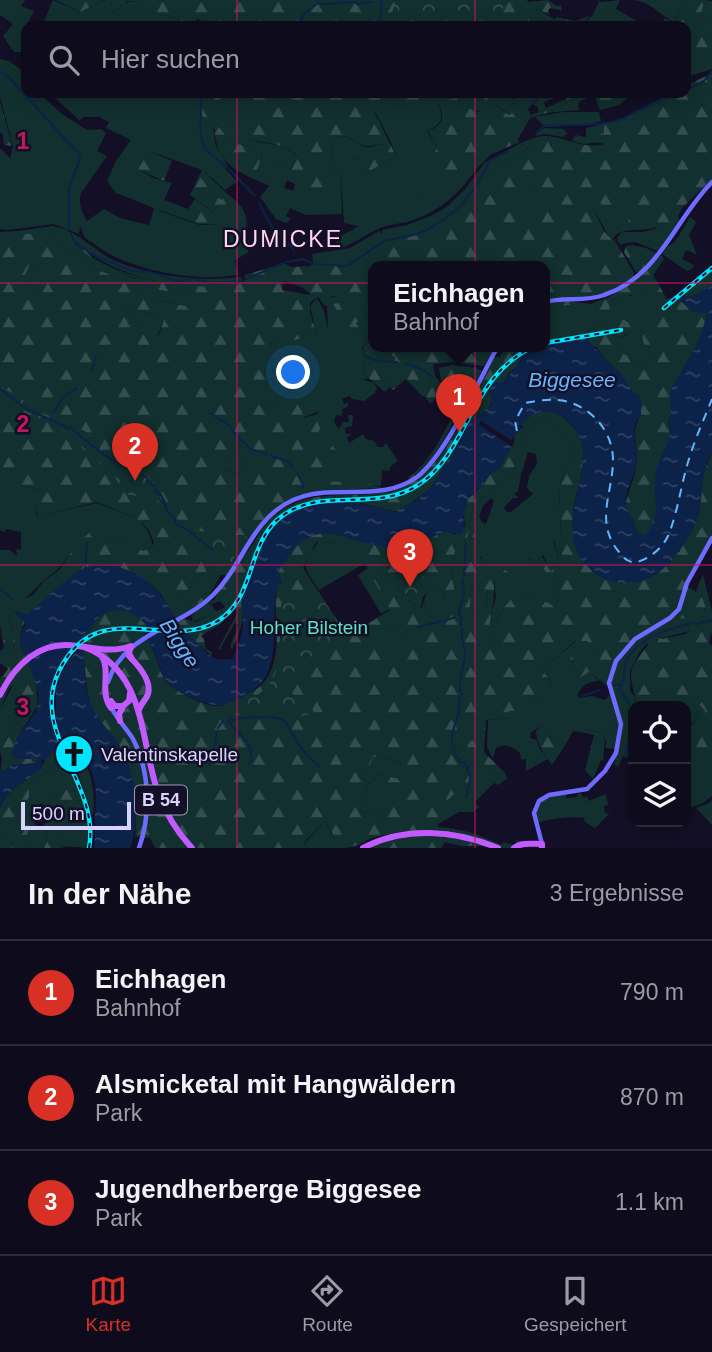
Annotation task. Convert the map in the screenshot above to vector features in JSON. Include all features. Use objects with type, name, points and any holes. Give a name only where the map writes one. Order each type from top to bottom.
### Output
[{"type":"main road","points":[[550,301],[606,295],[631,281],[660,254],[700,194],[712,182]]},
{"type":"main road","points":[[112,709],[107,686],[110,674],[125,652],[205,602],[218,589],[257,530],[281,507],[314,494],[384,491],[416,477],[439,453],[495,352]]},
{"type":"main road","points":[[517,847],[542,846],[541,834],[534,816],[539,801],[549,795],[587,789],[606,771],[612,761],[622,726],[609,688],[614,666],[623,651],[635,639],[680,609],[687,583],[712,538]]},
{"type":"main road","points":[[0,695],[18,666],[32,655],[51,647],[65,645],[114,651],[132,646]]},
{"type":"main road","points":[[132,646],[129,653],[147,684],[148,693],[140,705],[139,715]]},
{"type":"main road","name":"B 54","points":[[94,650],[116,663],[130,687],[162,803],[173,824],[192,848]]},
{"type":"main road","points":[[125,652],[132,659]]},
{"type":"main road","points":[[101,655],[105,663],[105,696],[134,742],[142,767],[146,822],[139,848]]},
{"type":"main road","points":[[116,663],[132,659]]},
{"type":"main road","points":[[107,686],[110,701],[118,707],[129,701],[130,687]]},
{"type":"main road","points":[[130,687],[138,698],[146,697]]},
{"type":"main road","points":[[112,709],[132,706],[139,715]]},
{"type":"main road","points":[[120,721],[119,714],[122,709]]},
{"type":"main road","points":[[363,848],[391,837],[420,832],[465,838],[498,848]]},
{"type":"green space","points":[[0,0],[25,0],[21,6],[34,11],[29,21],[21,21],[21,52],[14,52],[3,36],[13,24],[0,15]]},
{"type":"green space","points":[[53,0],[80,12],[110,0],[112,13],[127,2],[138,2],[145,11],[180,19],[179,21],[44,21]]},
{"type":"green space","points":[[56,0],[105,0],[80,12]]},
{"type":"green space","points":[[110,0],[401,0],[404,21],[179,21],[180,19],[145,11],[138,2],[127,1],[112,13]]},
{"type":"green space","points":[[401,0],[503,0],[503,21],[403,21],[402,16],[392,12],[399,3],[399,12]]},
{"type":"green space","points":[[503,0],[548,0],[557,6],[561,5],[562,11],[550,8],[550,15],[537,9],[534,14],[537,21],[503,20]]},
{"type":"green space","points":[[597,0],[620,0],[616,9],[637,21],[586,21],[592,16],[599,2]]},
{"type":"green space","points":[[633,0],[685,0],[674,21],[640,1]]},
{"type":"green space","points":[[685,0],[705,0],[699,20],[712,25],[712,69],[691,75],[691,21],[675,21]]},
{"type":"green space","points":[[705,0],[712,1],[712,25],[699,20]]},
{"type":"green space","points":[[537,9],[556,21],[537,21],[534,14]]},
{"type":"green space","points":[[556,17],[576,21],[556,21]]},
{"type":"green space","points":[[0,59],[9,61],[21,70],[21,98],[44,98],[82,127],[88,130],[101,129],[106,133],[97,151],[107,156],[81,193],[82,211],[87,221],[104,209],[120,218],[149,225],[154,208],[116,193],[107,181],[116,161],[131,140],[106,128],[109,122],[99,117],[83,117],[80,121],[55,98],[196,98],[206,125],[213,126],[215,143],[227,165],[225,168],[237,182],[225,190],[205,172],[226,196],[221,200],[199,176],[202,170],[149,151],[138,169],[153,178],[172,183],[159,211],[200,225],[221,225],[225,232],[224,203],[231,198],[241,206],[246,219],[246,236],[251,245],[247,249],[249,252],[235,260],[237,273],[241,274],[224,277],[184,276],[143,267],[124,261],[88,240],[80,226],[79,234],[53,224],[0,229],[0,148],[10,158],[13,147],[0,97]]},
{"type":"green space","points":[[712,73],[712,179],[682,208],[678,216],[680,222],[660,252],[636,242],[622,243],[631,239],[662,243],[666,239],[656,227],[617,234],[617,229],[628,223],[630,214],[605,207],[599,202],[590,202],[604,231],[614,239],[634,273],[633,277],[614,288],[583,298],[550,298],[550,261],[368,261],[368,301],[360,300],[366,316],[356,323],[368,342],[368,352],[492,352],[484,366],[451,362],[433,364],[435,376],[443,386],[459,386],[470,391],[437,451],[408,481],[436,446],[456,409],[450,403],[446,405],[438,397],[430,404],[406,379],[393,390],[390,387],[385,392],[364,374],[363,347],[366,344],[333,304],[344,302],[345,297],[323,295],[310,303],[316,331],[313,337],[308,331],[306,336],[293,341],[288,334],[270,343],[273,376],[263,389],[270,392],[265,397],[266,404],[278,403],[288,397],[301,403],[303,418],[315,415],[322,409],[322,425],[315,439],[331,444],[340,455],[339,472],[328,475],[328,481],[370,484],[382,488],[299,494],[273,513],[256,530],[228,575],[221,575],[207,599],[176,619],[162,595],[150,583],[56,589],[28,615],[16,611],[25,621],[20,642],[36,684],[38,706],[21,730],[18,759],[37,758],[37,763],[14,765],[0,773],[0,751],[16,719],[18,703],[13,685],[9,688],[0,710],[0,678],[8,669],[0,663],[0,651],[4,648],[0,626],[8,649],[14,650],[8,618],[16,603],[33,595],[44,581],[60,569],[78,543],[90,532],[104,542],[125,539],[143,551],[154,543],[149,530],[142,523],[138,526],[134,522],[136,518],[97,502],[39,516],[35,510],[43,491],[22,486],[15,490],[5,487],[0,496],[0,232],[49,234],[93,268],[126,281],[138,292],[190,307],[192,293],[165,291],[129,283],[137,279],[106,266],[87,255],[67,230],[92,257],[107,265],[145,278],[188,286],[228,285],[245,281],[245,275],[284,263],[291,267],[311,264],[347,267],[383,242],[420,233],[461,209],[475,187],[486,176],[530,146],[520,144],[544,136],[585,145],[604,144],[592,137],[604,133],[603,124],[614,122],[662,98],[691,98],[691,84]],"holes":[[[532,180],[545,203],[528,214],[522,202]],[[35,263],[50,278],[42,293],[22,283],[29,266]],[[283,282],[304,288],[311,295],[282,290]],[[126,307],[165,317],[158,337],[143,329],[124,310]],[[365,353],[378,358],[395,356],[394,371],[404,378],[393,388],[366,360]],[[241,445],[246,449],[242,457],[247,467],[241,474],[226,471],[223,467],[228,453]],[[210,567],[220,574],[203,597],[189,602],[181,598]]]},
{"type":"green space","points":[[196,98],[220,98],[218,106],[233,127],[254,105],[250,98],[426,98],[426,108],[417,117],[415,112],[403,105],[374,111],[396,156],[366,173],[347,158],[370,158],[386,144],[363,145],[344,136],[334,140],[329,173],[341,175],[342,214],[339,180],[330,188],[318,192],[293,191],[295,184],[286,180],[289,172],[275,163],[276,161],[291,170],[297,155],[280,146],[240,136],[217,114],[215,122],[230,141],[259,151],[262,156],[257,170],[269,186],[231,166],[219,151],[214,127],[206,125]]},
{"type":"green space","points":[[220,98],[251,98],[255,104],[233,127],[218,106]]},
{"type":"green space","points":[[426,98],[457,98],[437,101],[441,119],[427,131],[437,147],[436,152],[448,165],[450,180],[423,195],[417,195],[423,199],[456,190],[479,166],[456,193],[430,213],[380,228],[338,249],[335,238],[358,226],[344,223],[341,175],[329,173],[334,140],[344,137],[365,147],[387,144],[370,158],[348,158],[366,173],[396,156],[374,110],[403,105],[417,116],[426,108]]},
{"type":"green space","points":[[457,98],[477,98],[481,101],[481,111],[465,110]]},
{"type":"green space","points":[[457,98],[465,110],[478,112],[481,111],[481,101],[478,98],[486,98],[509,115],[513,113],[525,122],[526,116],[518,105],[501,98],[518,101],[531,115],[539,112],[537,106],[533,105],[538,98],[554,98],[544,102],[547,113],[530,118],[518,139],[519,143],[490,155],[456,190],[421,205],[423,199],[411,191],[410,186],[417,188],[423,195],[449,180],[444,172],[448,165],[435,152],[437,147],[428,131],[442,119],[437,101]]},
{"type":"green space","points":[[487,98],[506,98],[501,99],[518,105],[526,116],[525,122],[513,113],[510,115]]},
{"type":"green space","points":[[513,98],[538,98],[528,109]]},
{"type":"green space","points":[[568,98],[587,98],[578,103],[579,110],[547,113],[546,108]]},
{"type":"green space","points":[[595,98],[627,98],[619,105],[600,110]]},
{"type":"green space","points":[[0,101],[12,146],[4,145],[3,134],[0,132]]},
{"type":"green space","points":[[563,112],[599,112],[601,121],[586,125],[545,127],[535,117]]},
{"type":"green space","points":[[216,113],[240,135],[275,145],[297,156],[290,170],[276,161],[275,163],[290,172],[284,188],[306,192],[339,179],[342,214],[306,215],[290,208],[286,216],[291,219],[286,223],[276,219],[260,197],[269,186],[257,170],[262,157],[259,151],[230,141],[215,122]]},
{"type":"green space","points":[[603,124],[604,142],[583,144],[572,141],[575,135],[586,137],[586,128]]},
{"type":"green space","points":[[544,128],[564,129],[568,134],[563,137],[546,134],[534,136]]},
{"type":"green space","points":[[519,144],[530,145],[519,156],[486,176],[475,187],[461,209],[420,233],[383,242],[347,267],[313,264],[312,254],[350,248],[379,231],[382,234],[382,230],[407,225],[433,215],[448,206],[466,188],[485,162]]},
{"type":"green space","points":[[149,151],[172,161],[164,181],[138,169]]},
{"type":"green space","points":[[205,173],[241,206],[231,199],[225,203],[232,212],[227,232],[220,225],[199,224],[159,210],[164,200],[188,209],[195,199],[211,211],[217,208],[194,187],[199,176],[221,200],[225,196]]},
{"type":"green space","points":[[532,179],[545,179],[553,199],[546,202],[544,200],[545,203],[528,215],[521,202],[529,191]]},
{"type":"green space","points":[[194,187],[217,207],[212,211],[190,195]]},
{"type":"green space","points":[[593,200],[631,214],[628,223],[617,229],[617,234],[611,240],[590,202]]},
{"type":"green space","points":[[690,217],[696,222],[689,235],[697,255],[686,250],[682,259],[694,265],[687,271],[662,254],[675,242]]},
{"type":"green space","points":[[53,226],[67,230],[80,248],[97,261],[138,280],[130,283],[165,291],[193,293],[190,307],[138,292],[126,281],[93,268],[49,234],[21,234],[19,231]]},
{"type":"green space","points":[[657,228],[666,239],[662,243],[638,240],[622,246],[618,242],[617,238],[622,232],[644,232]]},
{"type":"green space","points":[[70,232],[111,259],[141,270],[174,276],[209,279],[240,277],[243,280],[225,286],[202,287],[149,279],[100,260],[82,247]]},
{"type":"green space","points":[[632,245],[658,254],[639,272],[636,272],[624,252],[626,246]]},
{"type":"green space","points":[[661,256],[664,259],[653,275],[667,299],[682,294],[679,300],[697,312],[708,313],[698,343],[671,389],[671,416],[668,419],[671,436],[655,491],[657,512],[651,529],[645,536],[637,532],[625,507],[637,464],[635,431],[641,415],[635,395],[596,347],[550,346],[550,340],[584,333],[605,323],[607,318],[597,312],[598,307],[570,305],[550,311],[550,303],[570,301],[591,304],[609,297],[631,283]],"holes":[[[641,292],[644,293],[650,311],[639,326],[645,347],[648,347],[651,356],[637,369],[630,354],[625,355],[615,339],[631,333],[631,324],[609,311],[612,300],[617,297],[621,303],[627,294],[637,296]]]},
{"type":"green space","points":[[35,263],[50,278],[42,293],[21,283],[29,266]]},
{"type":"green space","points":[[712,269],[712,286],[693,296],[683,296],[682,294]]},
{"type":"green space","points":[[324,293],[332,297],[345,296],[345,302],[333,305],[366,344],[362,347],[364,373],[368,379],[361,379],[374,383],[377,388],[375,393],[364,401],[352,399],[350,396],[342,399],[344,404],[348,403],[348,407],[342,409],[342,416],[336,415],[334,422],[339,429],[343,422],[349,422],[348,415],[353,415],[352,426],[345,428],[346,434],[352,433],[347,438],[349,443],[363,434],[378,447],[383,447],[386,443],[398,461],[389,471],[382,470],[381,486],[328,481],[315,439],[322,410],[302,418],[278,403],[266,404],[263,389],[273,376],[270,343],[288,334],[293,341],[306,336],[308,331],[313,336],[316,331],[310,306],[317,298],[324,311],[328,330],[327,306],[318,296]]},
{"type":"green space","points":[[644,293],[651,315],[639,326],[645,347],[648,347],[651,356],[637,369],[630,354],[625,355],[614,338],[626,335],[631,325],[609,311],[612,300],[617,297],[621,303],[627,294],[631,296]]},
{"type":"green space","points":[[359,299],[368,300],[368,342],[356,323],[366,316]]},
{"type":"green space","points":[[578,303],[598,307],[607,317],[605,323],[584,333],[550,340],[550,310]]},
{"type":"green space","points":[[126,307],[165,317],[157,337],[143,329],[124,310]]},
{"type":"green space","points":[[365,352],[378,358],[395,356],[405,378],[393,388],[366,360]]},
{"type":"green space","points":[[502,352],[528,352],[523,354],[517,367],[510,372],[488,408],[467,426],[429,490],[398,512],[361,503],[263,542],[241,604],[242,622],[232,650],[230,646],[239,625],[235,623],[218,649],[238,612],[236,609],[220,624],[201,636],[205,648],[212,652],[212,656],[186,633],[178,632],[178,622],[184,619],[196,622],[225,607],[220,601],[212,604],[209,602],[214,600],[262,528],[276,514],[292,504],[310,498],[384,492],[401,488],[418,479],[451,440],[495,357],[500,357]]},
{"type":"green space","points":[[453,365],[482,371],[473,389],[441,380],[439,368]]},
{"type":"green space","points":[[0,386],[97,439],[93,444],[103,454],[124,466],[127,461],[145,473],[158,487],[174,516],[185,527],[215,535],[245,535],[243,550],[235,555],[228,573],[226,574],[206,549],[169,520],[150,486],[132,498],[119,485],[113,473],[86,453],[72,435],[0,398]]},
{"type":"green space","points":[[548,411],[560,416],[572,425],[580,437],[583,465],[573,511],[679,552],[699,515],[704,472],[712,451],[712,535],[694,567],[679,607],[671,616],[635,637],[614,662],[608,686],[589,672],[579,678],[571,675],[573,662],[570,658],[577,654],[585,663],[595,656],[587,641],[575,641],[542,670],[550,680],[555,706],[550,691],[537,703],[531,700],[527,711],[509,711],[509,718],[486,720],[484,752],[505,773],[494,774],[490,769],[474,763],[466,768],[470,777],[464,799],[458,790],[448,800],[459,812],[438,824],[438,827],[449,828],[448,833],[393,833],[346,847],[336,839],[325,821],[305,841],[304,844],[309,848],[155,848],[150,838],[135,837],[136,803],[129,768],[120,747],[92,708],[79,643],[98,618],[112,610],[127,611],[148,627],[166,629],[144,634],[164,678],[171,686],[191,698],[220,706],[249,693],[265,681],[273,666],[277,643],[277,585],[282,583],[278,572],[292,550],[306,538],[320,534],[333,534],[382,546],[402,547],[443,532],[448,531],[455,535],[465,526],[464,512],[468,499],[490,474],[500,467],[511,446],[513,447],[515,435],[523,429],[521,423],[535,413]],"holes":[[[542,418],[549,420],[574,446],[559,486],[562,560],[559,559],[558,546],[554,539],[558,559],[551,572],[540,553],[541,558],[537,561],[523,558],[541,565],[548,575],[562,581],[559,588],[539,581],[561,591],[556,607],[530,596],[513,598],[502,611],[489,646],[494,580],[509,582],[510,575],[515,572],[510,573],[502,568],[502,565],[491,564],[488,557],[485,561],[480,558],[482,543],[475,542],[474,533],[471,540],[467,539],[473,508],[504,478],[511,477],[520,481],[521,473],[517,476],[512,474],[523,443]],[[325,541],[359,553],[390,610],[361,628],[339,623],[303,568],[316,542]],[[456,543],[465,544],[463,598],[458,616],[452,575]],[[430,563],[423,575],[424,583],[421,588],[427,591],[430,587],[435,587],[445,595],[444,600],[448,602],[443,613],[429,617],[424,610],[426,594],[422,608],[418,608],[399,593],[403,582],[420,570],[419,564]],[[471,587],[488,590],[486,609],[470,608]],[[392,625],[403,637],[394,653],[379,642]],[[456,733],[475,737],[468,744],[464,759],[454,746]],[[373,757],[400,761],[402,779],[379,775],[364,781]],[[377,778],[383,813],[378,818],[360,811],[367,793],[364,787]]]},
{"type":"green space","points":[[542,418],[549,420],[574,446],[559,486],[562,561],[559,559],[558,546],[553,540],[558,559],[551,573],[543,555],[537,561],[525,557],[542,565],[548,575],[562,581],[559,588],[554,587],[561,591],[556,607],[530,596],[512,599],[500,613],[489,649],[488,625],[496,597],[494,579],[514,572],[510,573],[502,566],[488,563],[481,557],[473,535],[471,540],[467,539],[473,508],[504,478],[511,477],[520,481],[518,491],[514,494],[519,498],[513,498],[504,508],[507,512],[511,512],[533,494],[527,488],[529,476],[537,464],[536,454],[528,452],[522,472],[517,476],[511,475],[523,443]],"holes":[[[491,498],[494,501],[486,524],[479,517],[483,506]]]},
{"type":"green space","points":[[242,445],[246,449],[244,462],[247,467],[241,474],[226,471],[223,467],[228,452]]},
{"type":"green space","points":[[21,486],[43,491],[35,511],[38,516],[97,503],[136,518],[138,525],[141,523],[148,531],[153,546],[143,551],[125,539],[104,542],[89,533],[57,570],[25,596],[26,599],[16,603],[8,618],[14,650],[8,649],[0,626],[0,550],[10,550],[17,556],[16,549],[21,550],[21,532],[0,530],[0,496],[4,487]]},
{"type":"green space","points":[[319,541],[359,552],[365,563],[319,590],[307,571],[306,562]]},
{"type":"green space","points":[[456,543],[465,543],[463,598],[457,616],[452,575]]},
{"type":"green space","points":[[427,560],[431,563],[423,575],[428,584],[424,583],[421,588],[427,591],[419,613],[415,605],[399,594],[399,589],[405,578],[420,570],[419,564]]},
{"type":"green space","points":[[210,567],[220,574],[203,597],[189,602],[181,598]]},
{"type":"green space","points":[[368,568],[390,608],[381,614],[358,575]]},
{"type":"green space","points":[[703,574],[712,611],[712,632],[698,628],[706,608],[698,585]]},
{"type":"green space","points":[[698,585],[706,608],[698,627],[712,631],[709,643],[712,646],[712,750],[699,751],[712,767],[710,768],[694,754],[691,757],[691,727],[705,711],[701,706],[691,704],[691,701],[636,701],[631,680],[633,668],[648,645],[646,640],[656,635],[662,639],[690,631],[688,619],[678,618],[646,632],[681,608],[687,586],[696,592]]},
{"type":"green space","points":[[429,587],[439,589],[448,602],[443,614],[429,617],[424,610]]},
{"type":"green space","points":[[471,587],[488,590],[486,610],[470,608]]},
{"type":"green space","name":"Hoher Bilstein","points":[[315,589],[338,623],[349,629],[308,660],[301,668],[298,684],[286,690],[310,705],[315,715],[309,714],[291,720],[274,713],[236,715],[231,705],[257,695],[268,686],[275,675],[280,650],[280,610],[283,597],[289,592],[306,602]]},
{"type":"green space","points":[[209,602],[217,612],[193,622],[191,615]]},
{"type":"green space","points":[[681,617],[688,618],[690,631],[662,638],[656,635],[646,640],[647,643],[639,653],[630,671],[630,690],[635,701],[628,701],[628,757],[623,756],[618,767],[614,764],[621,728],[610,685],[611,672],[625,651],[659,627]]},
{"type":"green space","points":[[392,625],[403,637],[394,654],[378,642]]},
{"type":"green space","points":[[576,641],[587,641],[595,656],[585,664],[570,658],[573,663],[570,667],[572,670],[589,671],[599,681],[585,685],[577,696],[592,696],[605,700],[609,695],[612,698],[620,725],[615,749],[606,748],[603,733],[573,731],[566,744],[549,736],[542,726],[531,732],[530,738],[537,740],[539,748],[548,759],[526,771],[526,759],[521,760],[520,753],[511,747],[500,746],[496,748],[493,759],[487,747],[488,720],[509,718],[509,711],[531,700],[537,703],[548,695],[550,688],[554,701],[550,680],[542,670]]},
{"type":"green space","points":[[13,685],[17,694],[18,711],[0,751],[0,710]]},
{"type":"green space","points":[[691,704],[701,706],[705,711],[691,724]]},
{"type":"green space","points":[[542,726],[549,736],[566,744],[552,765],[538,741],[536,731]]},
{"type":"green space","points":[[585,730],[603,733],[605,740],[603,760],[593,779],[585,770],[594,735],[581,732]]},
{"type":"green space","points":[[456,733],[476,737],[468,744],[464,760],[454,745]]},
{"type":"green space","points":[[60,744],[88,807],[90,832],[80,799],[74,813],[61,809],[50,831],[50,835],[61,838],[59,846],[65,848],[44,848],[48,831],[30,826],[23,848],[11,848],[31,817],[35,817],[34,824],[41,828],[51,817],[51,810],[50,813],[42,803],[63,789],[67,780],[55,769],[29,784],[29,797],[0,838],[0,807],[9,793],[41,768]]},
{"type":"green space","points":[[68,745],[76,750],[87,766],[94,797],[93,816]]},
{"type":"green space","points":[[698,750],[712,750],[712,796],[691,807],[691,757],[694,754],[711,767]]},
{"type":"green space","points":[[373,757],[400,761],[403,779],[379,775],[364,781]]},
{"type":"green space","points":[[474,763],[490,769],[494,774],[505,773],[507,779],[498,785],[494,783],[475,802],[479,807],[473,812],[459,812],[447,800],[458,789],[464,799],[466,769]]},
{"type":"green space","points":[[55,769],[67,780],[63,789],[42,803],[11,848],[0,848],[0,838],[28,797],[29,784]]},
{"type":"green space","points":[[378,778],[383,813],[378,818],[360,811],[367,793],[364,787]]},
{"type":"green space","points":[[581,793],[583,798],[587,796],[589,801],[606,794],[608,805],[604,806],[605,813],[609,814],[595,828],[580,817],[538,823],[537,808],[542,800],[566,794],[566,798],[577,797],[577,794]]},
{"type":"green space","points":[[80,798],[90,832],[88,848],[59,846],[61,838],[49,835],[51,828],[61,808]]},
{"type":"green space","points":[[712,799],[712,825],[696,808],[711,802]]},
{"type":"green space","points":[[325,821],[332,834],[348,848],[309,848],[304,844]]},
{"type":"green space","points":[[30,826],[48,831],[44,848],[23,848]]},
{"type":"green space","points":[[449,828],[473,833],[502,845],[503,842],[514,845],[516,840],[528,843],[503,848],[448,833]]},
{"type":"green space","points":[[418,835],[453,838],[488,846],[463,846],[444,842],[442,848],[367,848],[385,841]]},
{"type":"water","name":"Biggesee","points":[[712,286],[712,451],[704,473],[696,524],[679,551],[659,572],[638,582],[611,581],[593,572],[577,551],[572,524],[583,451],[578,433],[566,419],[558,414],[540,412],[528,418],[511,440],[481,421],[479,425],[511,446],[500,467],[490,474],[468,499],[463,533],[443,532],[402,547],[382,546],[334,534],[307,538],[293,550],[278,572],[282,583],[277,585],[275,595],[274,640],[270,666],[258,686],[244,696],[217,705],[185,695],[165,679],[152,647],[143,636],[149,632],[166,630],[148,627],[137,616],[117,609],[110,610],[95,621],[86,637],[61,663],[56,675],[60,676],[71,657],[82,648],[89,700],[98,718],[120,747],[130,770],[136,797],[136,824],[130,848],[94,848],[95,784],[84,757],[69,741],[64,742],[60,735],[56,715],[56,686],[51,686],[49,711],[60,744],[45,760],[41,760],[42,768],[9,793],[0,806],[0,773],[13,765],[36,763],[37,759],[18,759],[12,755],[18,737],[39,704],[36,686],[20,642],[20,635],[26,623],[16,615],[17,611],[28,615],[77,572],[88,567],[111,565],[133,573],[153,586],[180,626],[178,632],[189,636],[216,659],[232,659],[242,632],[241,605],[255,559],[268,533],[280,520],[294,511],[327,503],[363,504],[395,512],[418,499],[429,490],[467,426],[491,405],[489,391],[495,382],[505,382],[523,355],[530,352],[550,352],[550,344],[585,338],[621,374],[633,392],[641,396],[641,415],[636,421],[634,431],[637,457],[635,471],[627,491],[625,507],[637,532],[645,536],[654,520],[656,472],[669,440],[670,391],[698,343],[708,313],[693,312],[679,300],[683,296],[693,296]]},
{"type":"waterway","points":[[379,21],[380,0]]},
{"type":"waterway","points":[[326,4],[372,2]]},
{"type":"waterway","points":[[300,21],[318,3],[324,5]]},
{"type":"waterway","points":[[691,88],[704,81],[712,71]]},
{"type":"waterway","points":[[0,72],[9,77]]},
{"type":"waterway","points":[[10,78],[21,90]]},
{"type":"waterway","points":[[28,98],[62,136]]},
{"type":"waterway","points":[[200,98],[203,144],[225,166]]},
{"type":"waterway","points":[[545,126],[615,121],[667,98]]},
{"type":"waterway","points":[[537,132],[543,127]]},
{"type":"waterway","points":[[63,137],[79,153],[80,159],[69,189],[69,227]]},
{"type":"waterway","points":[[384,241],[417,234],[441,222],[469,195],[489,161],[508,151]]},
{"type":"waterway","points":[[227,167],[254,195]]},
{"type":"waterway","points":[[259,203],[272,227],[281,235]]},
{"type":"waterway","points":[[71,235],[75,242],[90,253]]},
{"type":"waterway","points":[[283,237],[294,251]]},
{"type":"waterway","points":[[287,262],[303,259],[313,264],[347,266],[383,242]]},
{"type":"waterway","points":[[92,254],[132,271],[150,272],[178,281],[194,279],[216,284],[242,280]]},
{"type":"waterway","points":[[246,279],[284,263]]},
{"type":"waterway","points":[[92,369],[96,355]]},
{"type":"waterway","points":[[365,356],[377,361],[397,362]]},
{"type":"waterway","points":[[406,364],[422,369],[432,377]]},
{"type":"waterway","points":[[447,380],[456,381]]},
{"type":"waterway","points":[[460,382],[472,388]]},
{"type":"waterway","points":[[53,413],[63,397],[77,388]]},
{"type":"waterway","points":[[0,389],[27,409],[51,420]]},
{"type":"waterway","points":[[483,393],[485,390],[491,392]]},
{"type":"waterway","points":[[210,413],[230,426]]},
{"type":"waterway","points":[[53,420],[71,428],[116,462],[145,477]]},
{"type":"waterway","points":[[231,429],[249,448],[267,455]]},
{"type":"waterway","points":[[271,456],[290,462],[292,466]]},
{"type":"waterway","points":[[296,471],[304,487]]},
{"type":"waterway","points":[[147,478],[149,483],[155,486],[155,491],[162,496],[162,502],[175,519],[175,523],[185,529]]},
{"type":"waterway","points":[[188,530],[212,550]]},
{"type":"waterway","points":[[464,541],[464,575]]},
{"type":"waterway","points":[[85,570],[87,543]]},
{"type":"waterway","points":[[461,625],[464,578]]},
{"type":"waterway","points":[[0,589],[12,599]]},
{"type":"waterway","points":[[417,628],[455,617]]},
{"type":"waterway","points":[[695,624],[712,620]]},
{"type":"waterway","points":[[628,703],[620,689],[625,676],[625,664],[631,653],[654,635],[692,623]]},
{"type":"waterway","points":[[452,746],[452,733],[459,710],[459,698],[462,695],[460,679],[465,657],[462,628]]},
{"type":"waterway","points":[[613,686],[621,684]]},
{"type":"waterway","points":[[582,696],[600,690]]},
{"type":"waterway","points":[[229,717],[233,720],[253,717],[281,719],[302,750],[320,767]]},
{"type":"waterway","points":[[218,728],[223,721]]},
{"type":"waterway","points":[[228,721],[247,742]]},
{"type":"waterway","points":[[213,752],[217,732]]},
{"type":"waterway","points":[[625,757],[628,744]]},
{"type":"waterway","points":[[249,745],[252,758]]},
{"type":"waterway","points":[[453,749],[469,772],[466,797]]},
{"type":"waterway","points":[[209,765],[214,754]]},
{"type":"waterway","points":[[249,764],[252,760]]},
{"type":"ferry route","points":[[517,431],[515,421],[525,403],[537,401],[568,402],[596,419],[612,449],[606,518],[608,530],[622,556],[628,561],[636,562],[655,552],[668,536],[691,452],[712,399]]},
{"type":"railway","points":[[664,308],[712,268]]},
{"type":"railway","points":[[550,342],[621,330]]},
{"type":"railway","points":[[89,848],[90,825],[85,802],[58,738],[53,716],[52,694],[59,671],[75,648],[93,635],[112,629],[176,631],[196,629],[216,622],[238,601],[260,545],[277,520],[293,509],[310,503],[383,498],[418,485],[449,453],[482,394],[496,376],[513,359],[525,352]]},
{"type":"place","name":"Eichhagen","points":[[459,432]]},
{"type":"place","name":"Alsmicketal mit Hangwäldern","points":[[135,481]]},
{"type":"place","name":"Jugendherberge Biggesee","points":[[410,587]]},
{"type":"place","name":"Valentinskapelle","points":[[74,754]]},
{"type":"district","name":"DUMICKE","points":[[283,239]]},
{"type":"water label","name":"Bigge","points":[[180,643]]}]
